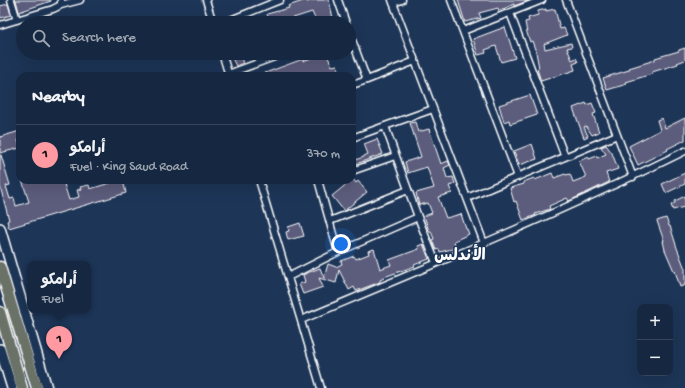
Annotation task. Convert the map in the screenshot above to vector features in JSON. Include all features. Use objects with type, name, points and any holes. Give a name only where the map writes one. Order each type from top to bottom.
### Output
[{"type":"main road","points":[[0,228],[47,388]]},
{"type":"main road","points":[[0,266],[36,388]]},
{"type":"main road","points":[[0,312],[22,388]]},
{"type":"main road","points":[[0,349],[1,357],[12,388]]},
{"type":"street","points":[[12,0],[16,16]]},
{"type":"street","points":[[30,16],[53,9],[61,3],[80,0]]},
{"type":"street","points":[[206,0],[211,16]]},
{"type":"street","points":[[238,16],[265,3],[280,0]]},
{"type":"street","points":[[338,0],[344,16]]},
{"type":"street","points":[[402,0],[393,2],[484,243]]},
{"type":"street","points":[[452,0],[518,177]]},
{"type":"street","points":[[463,31],[542,0]]},
{"type":"street","points":[[566,0],[633,176]]},
{"type":"street","points":[[510,13],[565,157]]},
{"type":"street","points":[[0,25],[16,20]]},
{"type":"street","points":[[356,51],[367,80]]},
{"type":"street","points":[[224,60],[227,72]]},
{"type":"street","points":[[236,72],[267,60]]},
{"type":"street","points":[[356,84],[415,61]]},
{"type":"street","points":[[356,136],[433,109]]},
{"type":"street","points":[[384,126],[436,263]]},
{"type":"street","points":[[467,198],[617,135]]},
{"type":"street","points":[[301,320],[484,243],[685,151]]},
{"type":"street","points":[[356,170],[396,156]]},
{"type":"street","points":[[260,184],[321,388]]},
{"type":"street","points":[[321,184],[338,252]]},
{"type":"street","points":[[330,221],[408,190]]},
{"type":"street","points":[[288,277],[338,252],[418,217]]},
{"type":"building","points":[[16,0],[51,0],[51,1],[19,12]]},
{"type":"building","points":[[306,0],[307,2],[314,0],[329,0],[332,16],[314,16],[312,12],[300,16],[268,16],[267,14],[289,8],[288,6]]},
{"type":"building","points":[[458,0],[530,0],[514,6],[514,4],[499,11],[498,8],[479,13],[481,18],[465,22]]},
{"type":"building","points":[[8,4],[11,15],[0,18],[0,6]]},
{"type":"building","points":[[546,9],[546,11],[555,9],[560,29],[564,28],[567,35],[544,44],[545,49],[571,43],[572,47],[567,48],[572,60],[576,58],[578,62],[573,64],[575,70],[541,81],[537,69],[539,68],[536,52],[532,41],[530,42],[525,22],[529,21],[528,18],[538,15],[538,11]]},
{"type":"building","points":[[505,27],[515,58],[501,62],[496,46],[485,50],[486,53],[478,55],[473,39]]},
{"type":"building","points":[[685,48],[685,60],[677,63],[678,64],[652,72],[652,74],[626,82],[627,84],[607,90],[603,78],[629,70],[629,68],[655,60],[655,58]]},
{"type":"building","points":[[233,60],[242,60],[243,63],[236,66]]},
{"type":"building","points":[[300,60],[329,60],[332,66],[337,65],[339,72],[268,72]]},
{"type":"building","points":[[530,95],[537,115],[510,124],[509,120],[504,122],[499,105]]},
{"type":"building","points":[[586,103],[587,105],[592,103],[596,113],[593,114],[599,132],[592,135],[586,126],[584,127],[588,136],[584,138],[573,108]]},
{"type":"building","points":[[662,118],[665,128],[685,118],[685,140],[638,165],[629,146],[660,130],[657,120]]},
{"type":"building","points":[[415,122],[418,132],[429,129],[441,164],[448,161],[450,165],[444,168],[447,178],[453,177],[455,184],[449,186],[452,193],[438,197],[446,218],[461,214],[469,234],[454,241],[456,248],[440,252],[439,249],[436,250],[432,240],[434,239],[431,231],[429,231],[424,216],[432,213],[428,203],[419,205],[416,193],[434,188],[427,167],[408,173],[405,162],[421,157],[410,123]]},
{"type":"building","points":[[16,132],[16,149],[0,153],[0,137]]},
{"type":"building","points":[[377,139],[383,154],[356,164],[356,160],[368,154],[364,144]]},
{"type":"building","points":[[532,144],[537,159],[519,165],[514,151]]},
{"type":"building","points":[[606,145],[612,153],[618,169],[606,173],[609,182],[569,201],[567,198],[549,206],[550,209],[523,220],[516,201],[514,202],[510,188],[524,184],[523,182],[534,178],[535,180],[552,173],[554,178],[565,174],[570,174],[573,182],[586,177],[579,161],[588,157],[589,159],[597,156],[597,158],[606,154],[601,147]]},
{"type":"building","points":[[1,155],[10,185],[6,186],[10,199],[14,198],[16,206],[29,202],[23,184],[64,184],[69,200],[79,197],[77,190],[81,189],[80,187],[89,185],[90,189],[107,184],[124,184],[126,193],[9,228],[7,221],[9,220],[0,186]]},
{"type":"building","points":[[685,173],[685,184],[666,193],[662,184]]},
{"type":"building","points":[[358,181],[367,192],[344,211],[332,196],[347,184],[356,184]]},
{"type":"building","points":[[685,196],[685,210],[684,207],[673,210],[671,205],[675,203],[675,201]]},
{"type":"building","points":[[666,218],[685,269],[685,285],[680,287],[675,271],[665,250],[664,241],[657,221]]},
{"type":"building","points":[[300,223],[304,236],[288,240],[286,232],[289,231],[288,227]]},
{"type":"building","points":[[423,244],[429,259],[414,265],[415,266],[384,277],[380,280],[380,282],[356,291],[354,287],[349,290],[339,270],[336,283],[319,278],[323,287],[303,294],[299,284],[305,282],[303,275],[307,273],[320,268],[324,278],[328,264],[336,267],[342,264],[341,261],[354,256],[356,259],[369,254],[368,251],[374,249],[380,269],[391,265],[389,260],[419,249],[418,246]]},
{"type":"place","name":"أرامكو","points":[[59,359]]},
{"type":"district","name":"الأندلس","points":[[460,254]]}]
